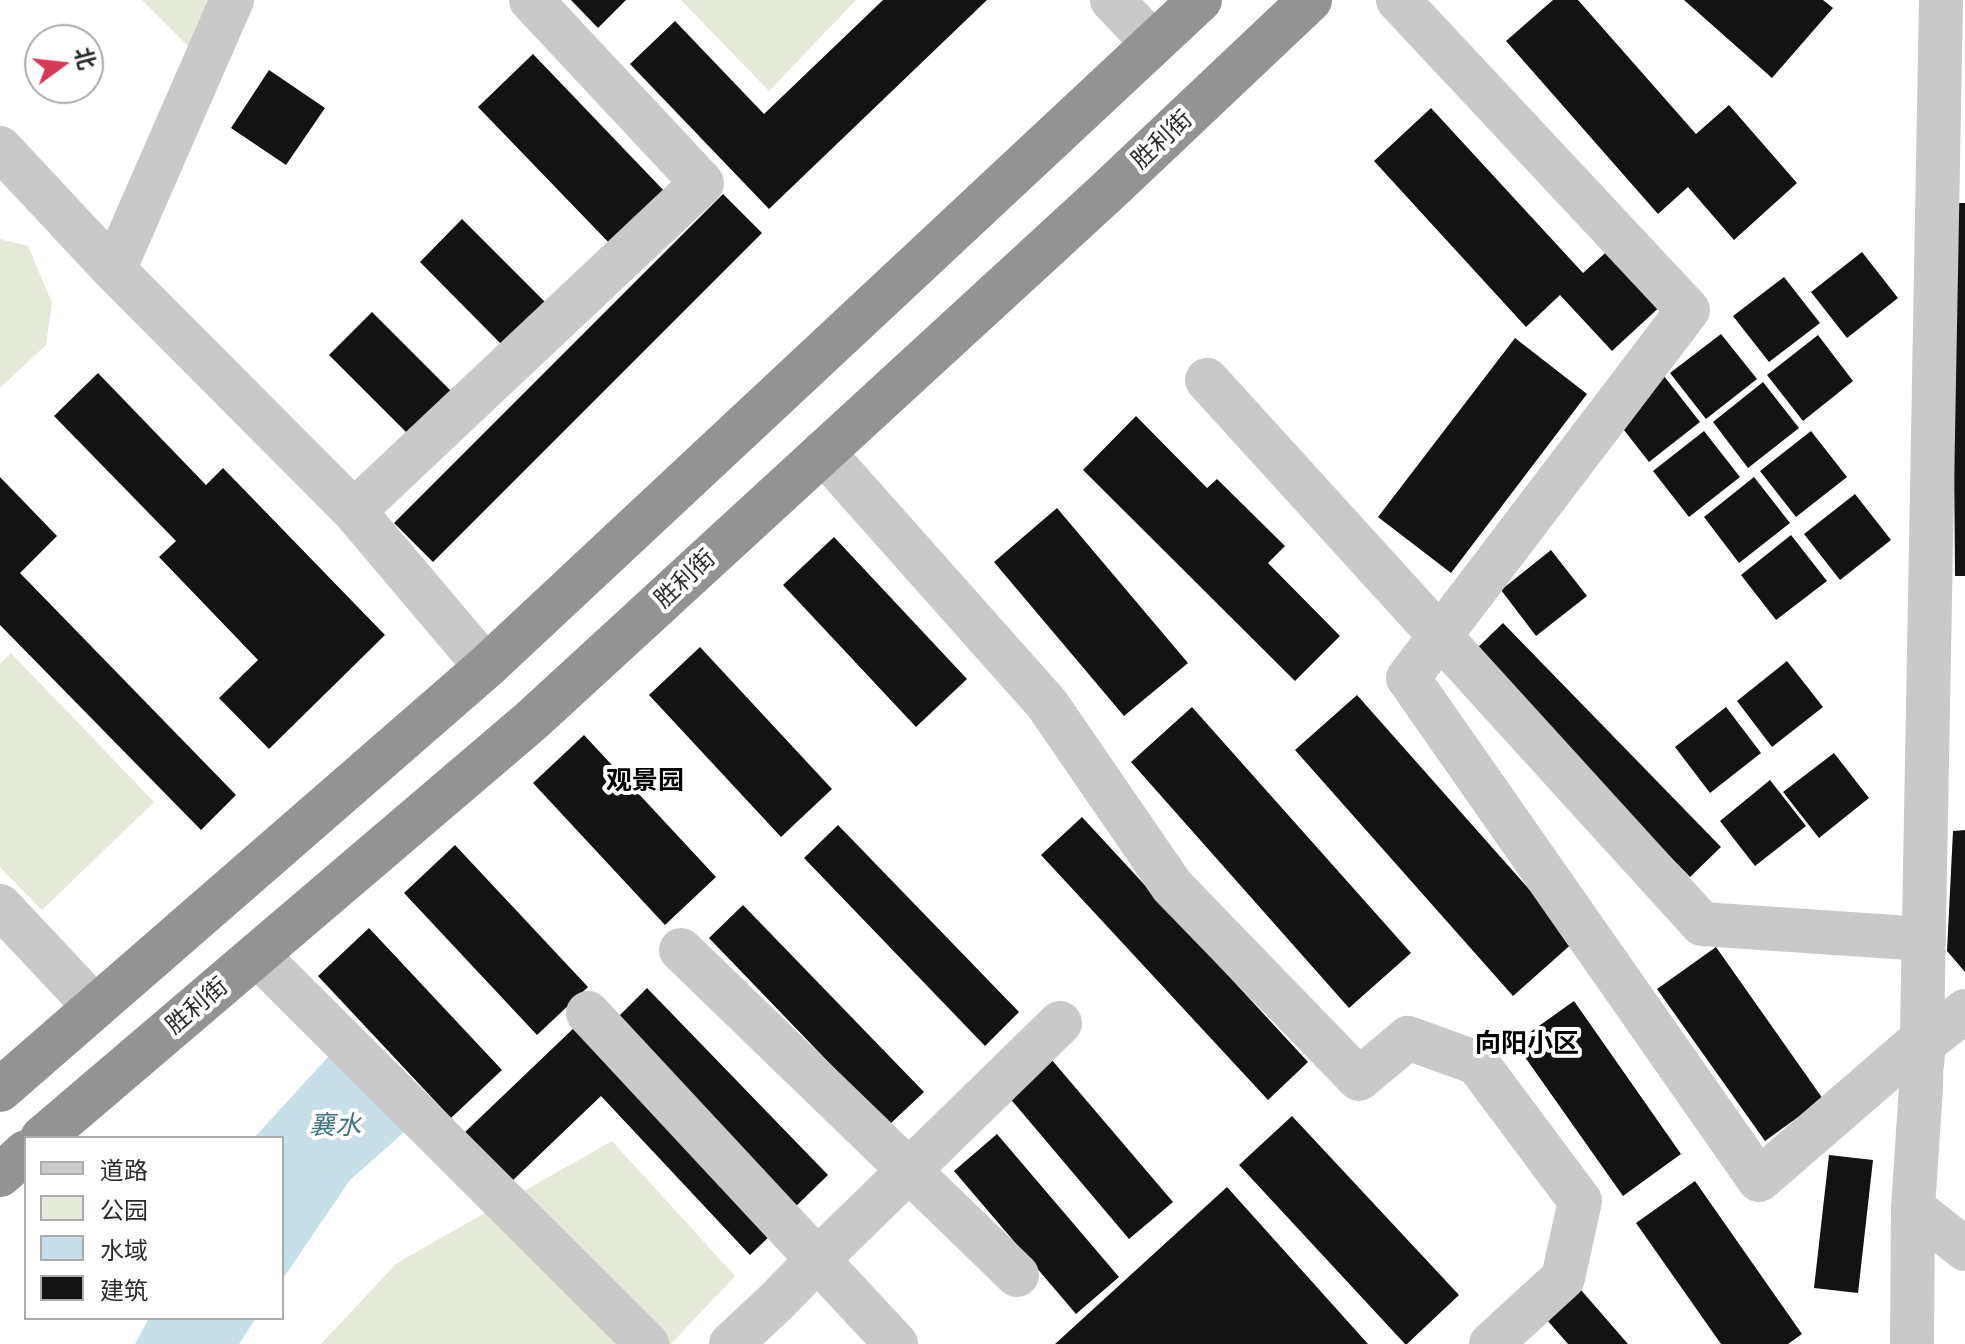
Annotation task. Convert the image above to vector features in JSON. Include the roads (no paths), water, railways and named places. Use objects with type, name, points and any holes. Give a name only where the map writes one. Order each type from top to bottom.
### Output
[{"type":"highway","points":[[0,1090],[486,667],[1200,0]]},
{"type":"highway","name":"胜利街","points":[[44,1136],[531,721],[1107,192],[1310,0]]},
{"type":"highway","points":[[0,1175],[24,1154]]},
{"type":"street","points":[[114,270],[232,0]]},
{"type":"street","points":[[354,511],[702,183],[531,0]]},
{"type":"street","points":[[1112,0],[1153,43]]},
{"type":"street","points":[[1398,0],[1688,310],[1408,678],[1759,1180],[1922,1039]]},
{"type":"street","points":[[1921,1087],[1941,0]]},
{"type":"street","points":[[0,148],[114,270],[354,511],[486,667]]},
{"type":"street","points":[[1207,380],[1702,924],[1924,939]]},
{"type":"street","points":[[823,452],[1047,704],[1172,886],[1359,1079],[1408,1038],[1477,1063],[1571,1188],[1580,1201],[1563,1278],[1491,1344]]},
{"type":"street","points":[[0,906],[95,1007]]},
{"type":"street","points":[[681,950],[1017,1275]]},
{"type":"street","points":[[257,955],[647,1344]]},
{"type":"street","points":[[1912,1344],[1913,1208],[1924,1043],[1965,1011]]},
{"type":"street","points":[[588,1013],[896,1344]]},
{"type":"street","points":[[731,1344],[1060,1023]]},
{"type":"street","points":[[1913,1208],[1965,1249]]},
{"type":"water","name":"襄水","points":[[338,1046],[410,1127],[350,1180],[284,1277],[284,1136],[256,1136]]},
{"type":"water","points":[[148,1320],[255,1320],[239,1344],[135,1344]]},
{"type":"district","name":"观景园","points":[[645,781]]},
{"type":"district","name":"向阳小区","points":[[1527,1044]]}]
